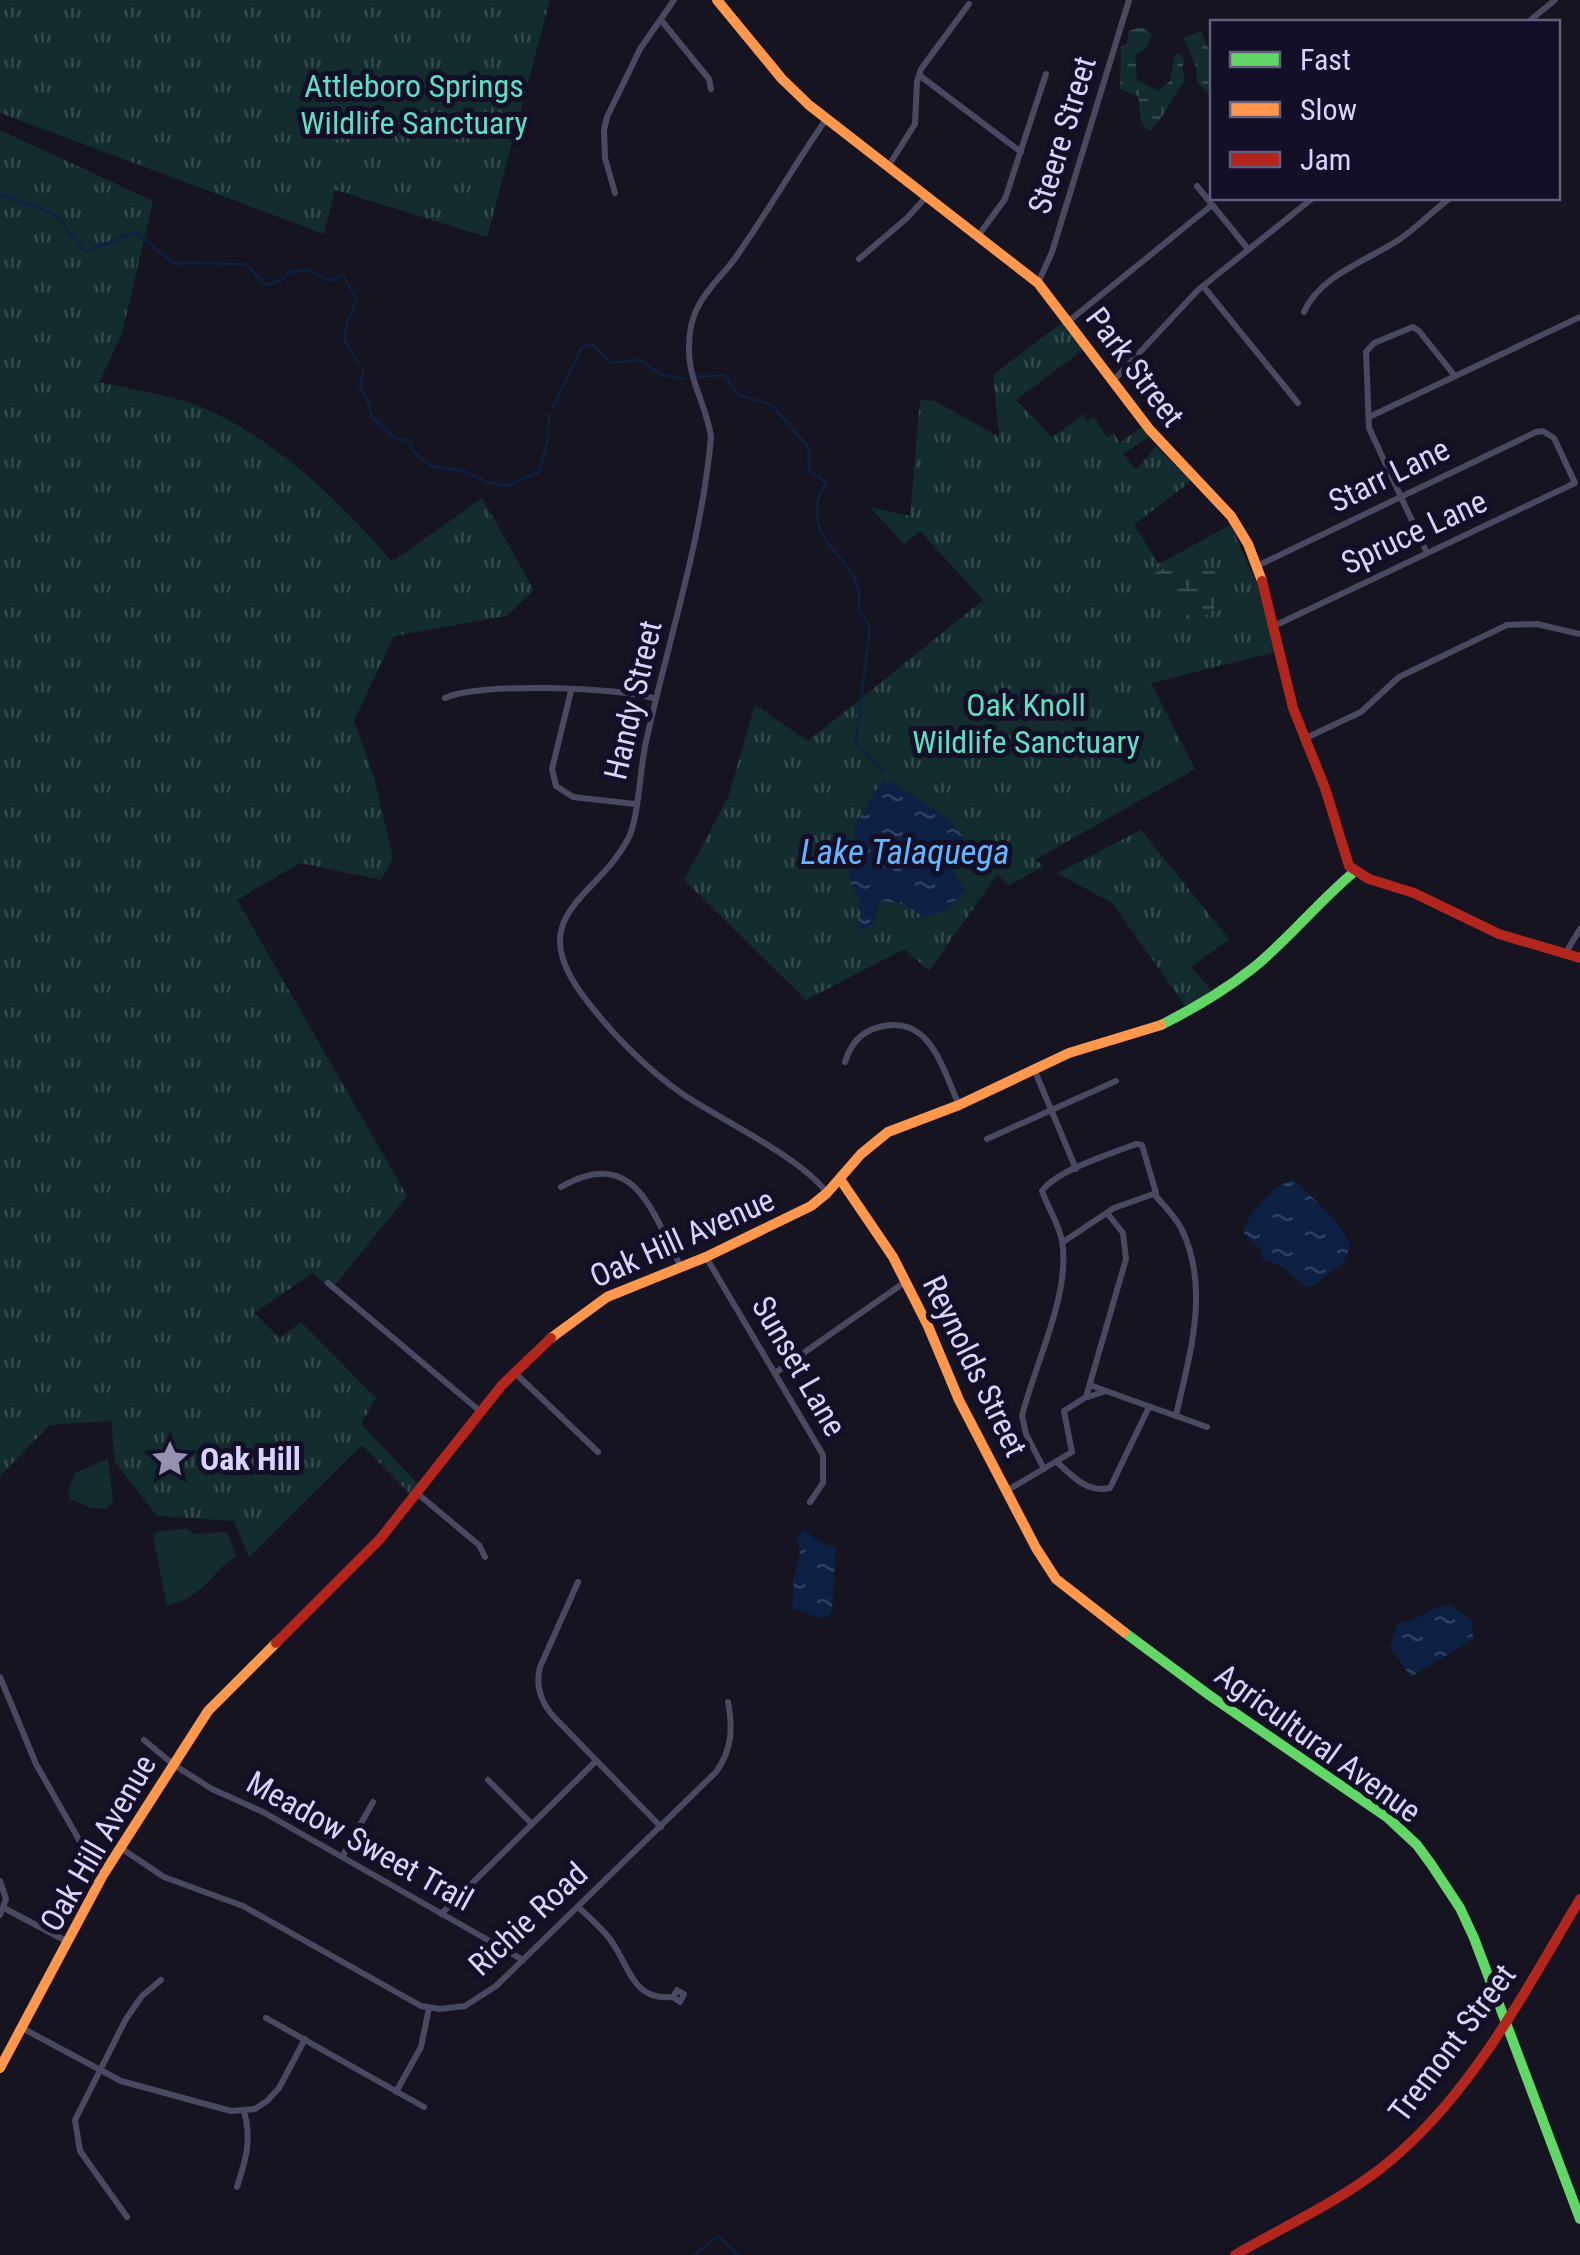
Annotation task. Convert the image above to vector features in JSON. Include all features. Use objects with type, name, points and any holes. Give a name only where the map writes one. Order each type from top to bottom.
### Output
[{"type":"main road","name":"Park Street","points":[[717,0],[782,79],[1038,282],[1164,446],[1230,516],[1257,566],[1294,708],[1331,806],[1344,858],[1354,872]]},
{"type":"main road","points":[[1354,872],[1414,893],[1499,934],[1580,958]]},
{"type":"main road","name":"Oak Hill Avenue","points":[[0,2068],[104,1875],[197,1726],[219,1698],[367,1552],[514,1372],[607,1297],[706,1257],[798,1213],[827,1193],[861,1154],[888,1132],[959,1105],[1069,1054],[1155,1028],[1200,1004],[1269,955],[1322,898],[1354,872]]},
{"type":"main road","name":"Reynolds Street","points":[[840,1179],[906,1281],[959,1400],[1056,1579]]},
{"type":"main road","name":"Agricultural Avenue","points":[[1056,1579],[1209,1695],[1388,1818],[1417,1845],[1468,1923],[1576,2197],[1580,2219]]},
{"type":"main road","name":"Tremont Street","points":[[1236,2255],[1328,2204],[1399,2153],[1444,2106],[1580,1899]]},
{"type":"street","points":[[616,194],[605,158],[607,117],[640,49],[674,0]]},
{"type":"street","name":"Steere Street","points":[[1038,282],[1052,252],[1129,0]]},
{"type":"street","points":[[1530,20],[1555,0]]},
{"type":"street","points":[[888,165],[915,124],[919,75],[969,4]]},
{"type":"street","points":[[661,20],[709,78],[711,89]]},
{"type":"street","points":[[978,236],[1004,199],[1046,74]]},
{"type":"street","points":[[919,75],[1021,152]]},
{"type":"street","name":"Handy Street","points":[[827,118],[741,250],[700,302],[694,317],[689,336],[690,372],[709,422],[710,452],[681,603],[656,699],[630,836],[563,918],[560,940],[571,976],[601,1016],[664,1080],[810,1173],[827,1193]]},
{"type":"street","points":[[1197,186],[1248,249]]},
{"type":"street","points":[[859,258],[927,196]]},
{"type":"street","points":[[1113,381],[1202,286],[1310,200]]},
{"type":"street","points":[[1304,312],[1314,296],[1362,259],[1403,237],[1448,200]]},
{"type":"street","points":[[1069,321],[1212,205]]},
{"type":"street","points":[[1202,286],[1298,403]]},
{"type":"street","points":[[1368,417],[1580,317]]},
{"type":"street","points":[[1427,553],[1375,446],[1368,417],[1366,352],[1374,343],[1413,327],[1455,376]]},
{"type":"street","name":"Starr Lane","points":[[1257,566],[1543,430]]},
{"type":"street","name":"Spruce Lane","points":[[1274,626],[1575,482],[1554,438],[1543,430]]},
{"type":"street","points":[[1304,738],[1361,712],[1399,676],[1498,629],[1528,623],[1580,634]]},
{"type":"street","points":[[445,698],[464,690],[624,691],[656,699]]},
{"type":"street","points":[[571,691],[552,770],[556,786],[573,797],[635,804]]},
{"type":"street","points":[[1565,954],[1580,929]]},
{"type":"street","points":[[845,1062],[850,1048],[869,1030],[890,1024],[915,1028],[933,1047],[959,1105]]},
{"type":"street","points":[[1034,1069],[1076,1169]]},
{"type":"street","points":[[987,1139],[1116,1081]]},
{"type":"street","points":[[1044,1469],[1026,1434],[1022,1416],[1062,1287],[1062,1242],[1042,1191],[1050,1182],[1076,1169],[1136,1144],[1142,1145],[1156,1189],[1154,1195]]},
{"type":"street","points":[[562,1187],[591,1172],[614,1174],[629,1181],[639,1192],[680,1268]]},
{"type":"street","points":[[1062,1242],[1107,1213],[1154,1195]]},
{"type":"street","points":[[1154,1195],[1179,1224],[1190,1251],[1197,1305],[1176,1416]]},
{"type":"street","points":[[1086,1397],[1126,1259],[1122,1233],[1107,1213]]},
{"type":"street","name":"Sunset Lane","points":[[706,1257],[823,1455],[823,1482],[810,1502]]},
{"type":"street","points":[[775,1373],[906,1281]]},
{"type":"street","points":[[328,1283],[481,1412]]},
{"type":"street","points":[[514,1372],[598,1452]]},
{"type":"street","points":[[1090,1384],[1207,1427]]},
{"type":"street","points":[[1008,1490],[1072,1452],[1064,1412],[1086,1397],[1106,1391]]},
{"type":"street","points":[[1056,1462],[1087,1487],[1110,1488],[1149,1407]]},
{"type":"street","points":[[418,1494],[479,1544],[486,1557]]},
{"type":"street","points":[[578,1582],[540,1667],[538,1680],[545,1706],[660,1827]]},
{"type":"street","points":[[0,1677],[36,1764],[91,1862],[104,1875]]},
{"type":"street","name":"Richie Road","points":[[429,2008],[449,2009],[473,2003],[523,1960],[722,1764],[731,1736],[728,1702]]},
{"type":"street","name":"Meadow Sweet Trail","points":[[144,1740],[212,1789],[254,1807],[523,1960]]},
{"type":"street","points":[[441,1914],[596,1761]]},
{"type":"street","points":[[488,1780],[532,1824]]},
{"type":"street","points":[[342,1857],[373,1802]]},
{"type":"street","points":[[121,1848],[164,1877],[227,1898],[406,1999],[429,2008],[421,2047],[396,2092]]},
{"type":"street","points":[[0,1881],[6,1895],[2,1911],[69,1942]]},
{"type":"street","points":[[578,1907],[612,1942],[636,1986],[654,1996],[673,1997]]},
{"type":"street","points":[[126,2217],[80,2151],[75,2120],[136,2004],[161,1980]]},
{"type":"street","points":[[266,2018],[424,2107]]},
{"type":"street","points":[[22,2028],[132,2085],[232,2111],[267,2102],[279,2088],[305,2038]]},
{"type":"street","points":[[236,2188],[249,2151],[250,2132],[244,2111]]},
{"type":"green space","name":"Attleboro Springs Wildlife Sanctuary","points":[[0,0],[550,0],[487,237],[335,190],[324,234],[0,113]]},
{"type":"green space","points":[[1141,27],[1152,34],[1146,48],[1135,55],[1137,80],[1158,91],[1170,81],[1175,54],[1185,60],[1185,80],[1150,131],[1141,120],[1138,96],[1120,89],[1121,47],[1127,43],[1129,31]]},
{"type":"green space","points":[[1201,31],[1210,53],[1210,96],[1197,83],[1196,66],[1184,38]]},
{"type":"green space","points":[[0,130],[153,201],[122,334],[99,382],[196,405],[251,433],[303,472],[392,562],[482,498],[534,590],[507,616],[394,636],[354,721],[374,777],[393,858],[381,880],[300,863],[237,900],[407,1196],[331,1290],[313,1273],[254,1313],[280,1338],[301,1322],[376,1398],[361,1424],[419,1485],[411,1495],[362,1445],[249,1557],[234,1521],[157,1516],[115,1462],[111,1421],[50,1425],[0,1476]]},
{"type":"green space","name":"Oak Knoll Wildlife Sanctuary","points":[[1063,322],[1084,349],[1016,400],[1052,437],[1083,415],[1088,421],[1094,417],[1107,437],[1113,433],[1120,443],[1141,427],[1149,437],[1123,454],[1136,470],[1156,446],[1191,481],[1134,525],[1159,564],[1230,525],[1257,584],[1275,652],[1151,683],[1195,769],[1035,860],[1044,866],[1009,885],[997,875],[929,971],[904,949],[806,1000],[684,880],[728,797],[755,705],[808,741],[983,600],[920,531],[904,544],[870,507],[910,516],[920,400],[935,401],[999,437],[993,375]]},
{"type":"green space","points":[[1185,558],[1215,572],[1219,589],[1213,609],[1192,621],[1181,616],[1157,587],[1146,587],[1147,577]]},
{"type":"green space","name":"Oak Knoll Wildlife Sanctuary","points":[[1141,830],[1229,939],[1191,967],[1212,991],[1186,1007],[1112,903],[1057,873]]},
{"type":"green space","points":[[108,1458],[113,1502],[106,1509],[91,1508],[70,1499],[68,1490],[75,1473]]},
{"type":"green space","points":[[187,1528],[194,1534],[227,1532],[236,1556],[199,1591],[167,1606],[153,1536]]},
{"type":"water","name":"Lake Talaquega","points":[[882,781],[891,782],[922,801],[962,835],[964,843],[954,873],[966,890],[945,911],[924,917],[904,904],[884,901],[874,923],[863,930],[858,919],[862,915],[857,905],[860,899],[849,871],[854,827]]},
{"type":"water","points":[[1293,1179],[1334,1219],[1351,1245],[1343,1263],[1311,1287],[1280,1265],[1263,1260],[1261,1250],[1244,1234],[1249,1218],[1262,1201]]},
{"type":"water","points":[[803,1529],[836,1548],[832,1609],[828,1617],[792,1608],[794,1575],[800,1559],[798,1537]]},
{"type":"water","points":[[1451,1604],[1472,1621],[1473,1639],[1411,1677],[1390,1647],[1397,1623]]},
{"type":"waterway","points":[[0,194],[56,215],[85,252],[136,232],[173,263],[246,264],[265,285],[282,280],[288,272],[309,270],[330,281],[343,275],[357,300],[344,339],[359,364]]},
{"type":"waterway","points":[[553,407],[582,347],[592,344],[611,363],[640,360],[662,375],[684,379]]},
{"type":"waterway","points":[[363,372],[360,388],[372,417],[396,439],[410,440],[413,451],[431,466],[464,471],[487,482],[506,486],[539,472],[548,439],[549,415]]},
{"type":"waterway","points":[[698,377],[725,375],[738,395],[772,405],[809,448],[809,470],[826,483],[817,503],[817,521],[823,536],[853,576],[859,591],[858,608],[870,627],[856,742],[882,771]]},
{"type":"waterway","points":[[694,2255],[718,2236],[738,2255]]},
{"type":"traffic: fast","points":[[1161,1025],[1253,968],[1354,872]]},
{"type":"traffic: fast","points":[[1124,1632],[1388,1818],[1417,1845],[1460,1908],[1474,1938],[1580,2219]]},
{"type":"traffic: slow","points":[[717,0],[782,79],[809,105],[1038,283],[1150,430],[1231,516],[1248,544],[1262,581]]},
{"type":"traffic: slow","points":[[551,1338],[607,1297],[706,1257],[811,1206],[888,1132],[959,1105],[1069,1053],[1161,1025]]},
{"type":"traffic: slow","points":[[840,1179],[893,1257],[959,1400],[1036,1548],[1056,1579],[1124,1632]]},
{"type":"traffic: slow","points":[[0,2068],[103,1875],[208,1711],[276,1643]]},
{"type":"traffic: jam","points":[[1262,581],[1293,708],[1325,788],[1349,866],[1369,879],[1414,893],[1499,934],[1580,958]]},
{"type":"traffic: jam","points":[[276,1643],[380,1539],[502,1385],[551,1338]]},
{"type":"traffic: jam","points":[[1235,2255],[1346,2193],[1412,2141],[1441,2111],[1492,2044],[1580,1899]]},
{"type":"place","name":"Oak Hill","points":[[170,1459]]}]
